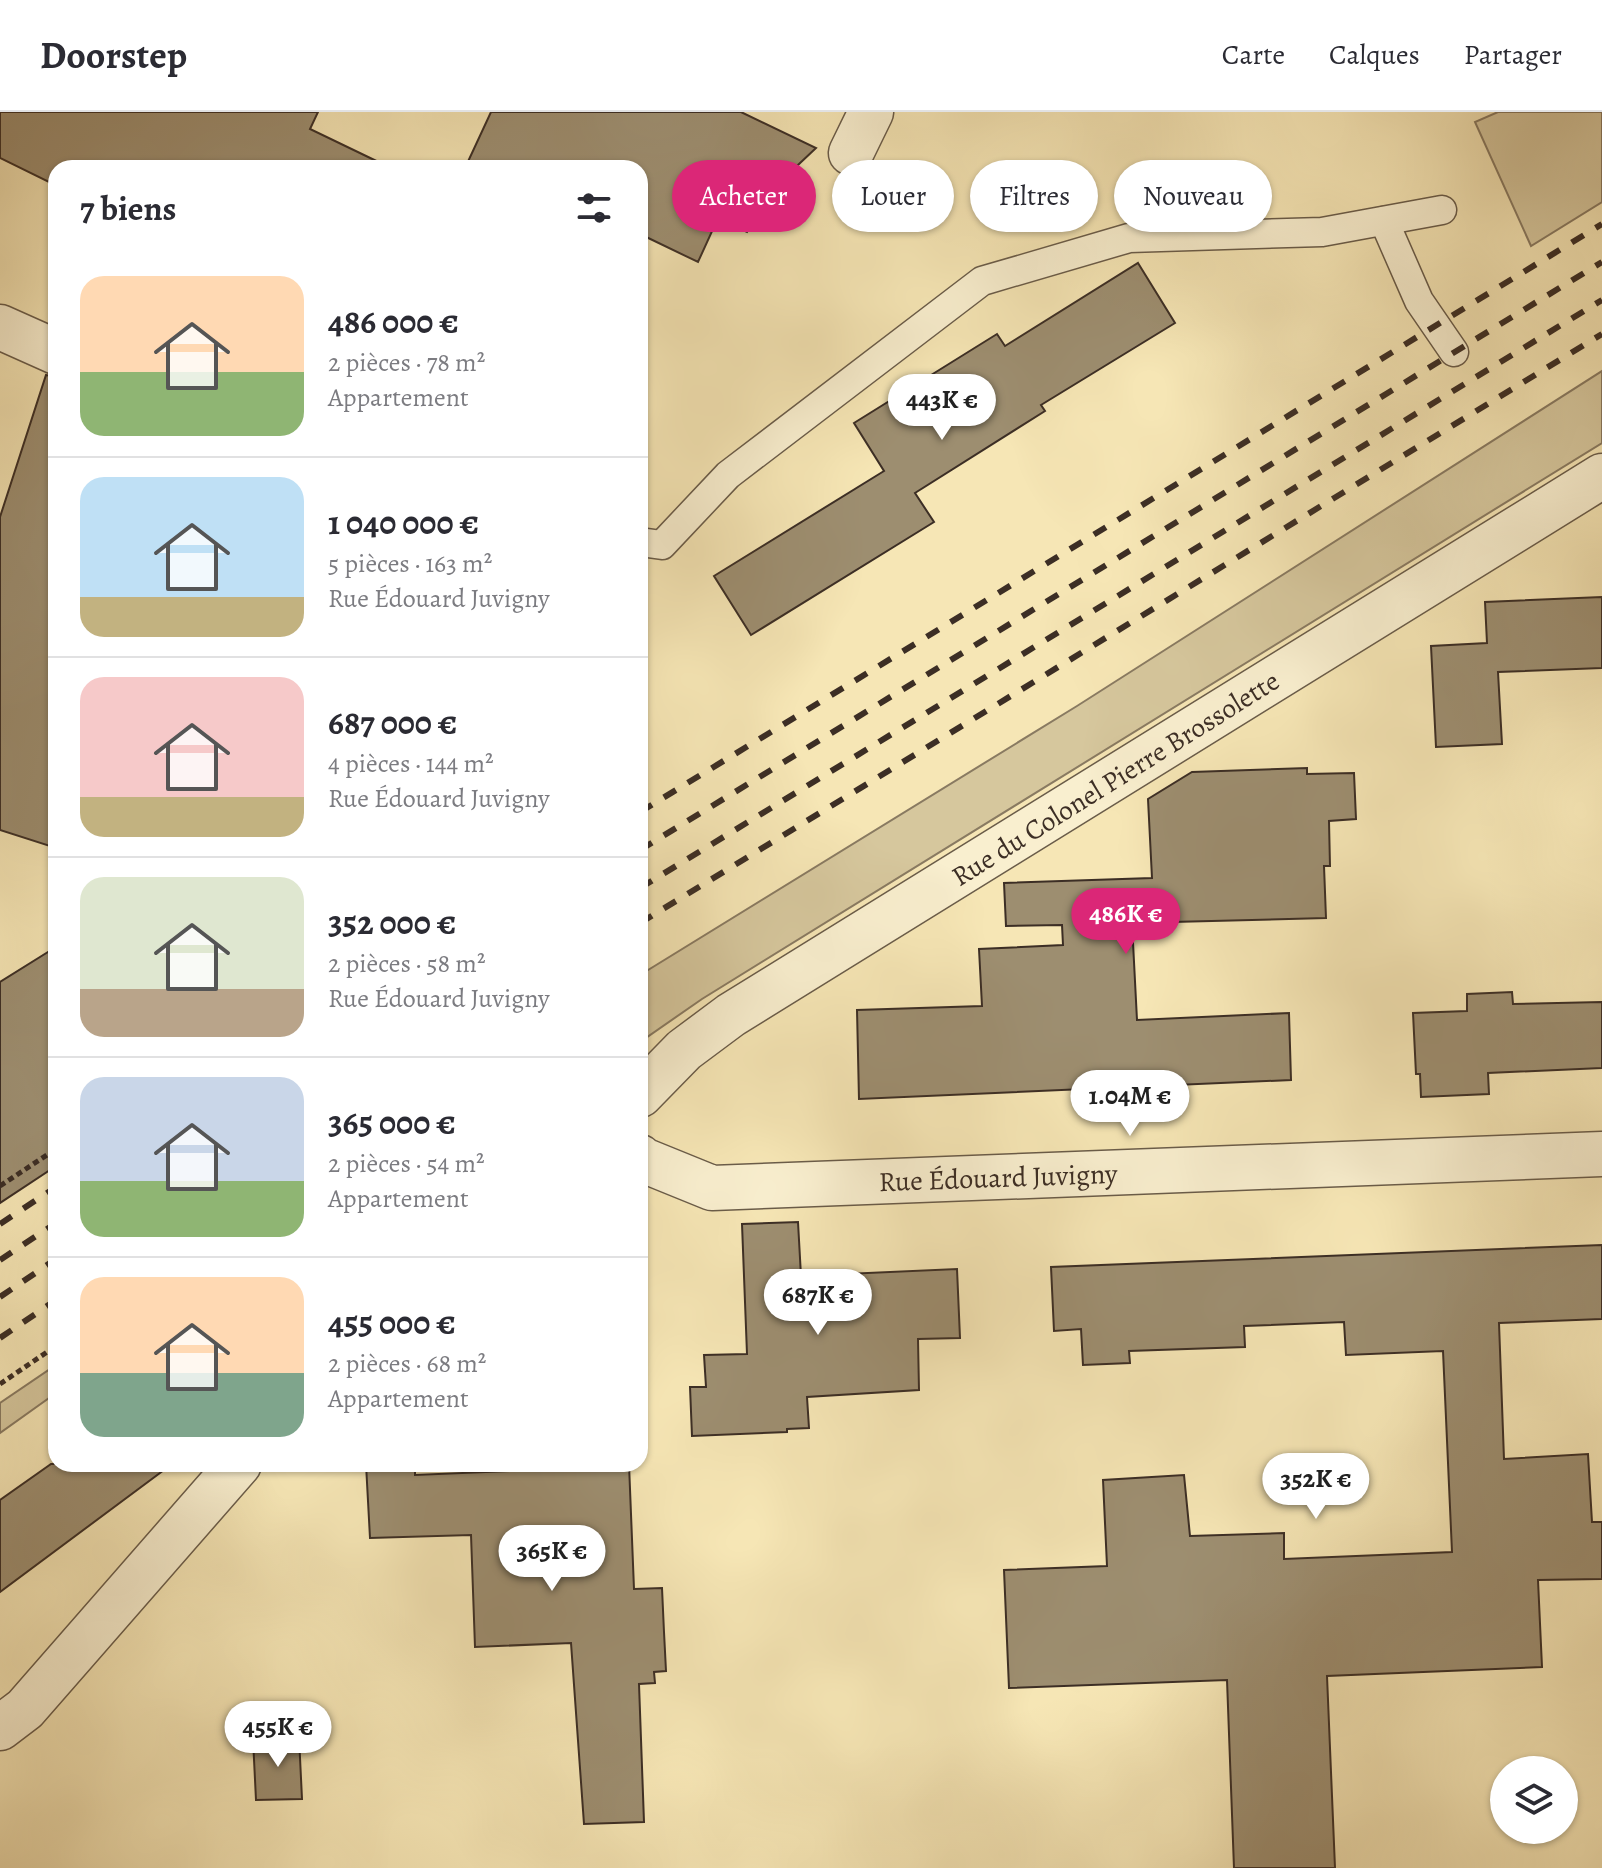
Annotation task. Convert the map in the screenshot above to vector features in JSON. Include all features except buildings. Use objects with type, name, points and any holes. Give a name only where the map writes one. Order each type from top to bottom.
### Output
[{"type":"street","points":[[851,153],[871,112]]},
{"type":"street","points":[[0,327],[48,348]]},
{"type":"street","name":"Rue du Colonel Pierre Brossolette","points":[[648,1087],[684,1050],[731,1015],[1602,476]]},
{"type":"street","name":"Rue Édouard Juvigny","points":[[648,1162],[712,1188],[1602,1154]]},
{"type":"street","points":[[0,1728],[25,1709],[232,1472]]},
{"type":"lane","points":[[648,543],[662,545],[728,475],[982,281],[1129,238],[1322,232],[1442,210]]},
{"type":"lane","points":[[1384,221],[1419,301],[1454,352]]},
{"type":"path","points":[[0,1186],[48,1154]]},
{"type":"path","points":[[0,1384],[48,1351]]},
{"type":"shaded area","points":[[1498,112],[1602,112],[1602,202],[1531,246],[1475,122]]},
{"type":"shaded area","points":[[1602,371],[1602,443],[702,999],[648,1036],[648,970],[1077,706]]},
{"type":"shaded area","points":[[48,1370],[48,1399],[0,1433],[0,1403]]},
{"type":"railway","points":[[648,807],[1602,224]]},
{"type":"railway","points":[[648,845],[1602,262]]},
{"type":"railway","points":[[648,883],[1602,300]]},
{"type":"railway","points":[[648,918],[1602,334]]},
{"type":"railway","points":[[0,1224],[48,1192]]},
{"type":"railway","points":[[0,1260],[48,1228]]},
{"type":"railway","points":[[0,1297],[48,1264]]},
{"type":"railway","points":[[0,1338],[48,1305]]}]
